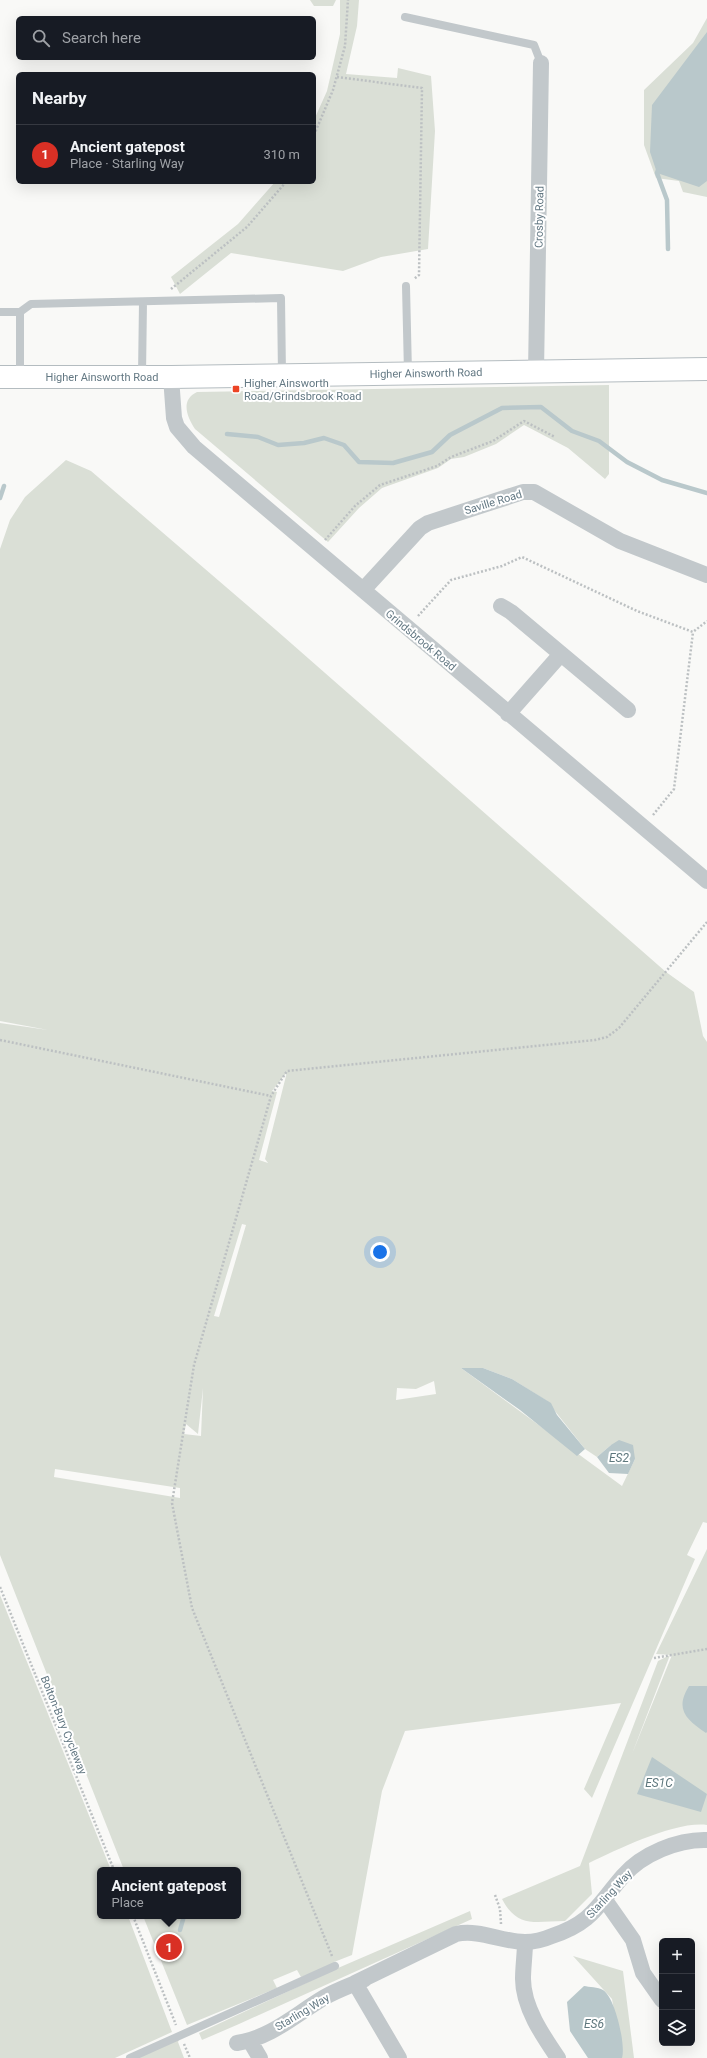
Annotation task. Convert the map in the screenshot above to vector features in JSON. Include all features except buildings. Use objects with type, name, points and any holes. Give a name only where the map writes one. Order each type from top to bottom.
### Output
[{"type":"main road","name":"Higher Ainsworth Road","points":[[10,377],[172,377],[707,369]]},
{"type":"street","name":"Crosby Road","points":[[536,372],[541,63]]},
{"type":"street","name":"Grindsbrook Road","points":[[172,377],[174,418],[177,427],[183,436],[194,447],[406,628],[707,881]]},
{"type":"street","name":"Saville Road","points":[[363,590],[424,525],[523,492],[534,492],[620,541],[707,575]]},
{"type":"street","points":[[501,606],[511,612],[628,710]]},
{"type":"street","points":[[508,714],[561,654]]},
{"type":"street","name":"Starling Way","points":[[399,2058],[356,1983],[456,1934],[469,1932],[525,1942],[552,1936],[581,1924],[605,1900],[623,1876],[642,1860],[667,1847],[696,1840],[707,1840]]},
{"type":"street","points":[[605,1900],[633,1940],[643,1974],[659,1996]]},
{"type":"street","points":[[525,1942],[523,1981],[529,2005],[545,2038],[558,2058]]},
{"type":"street","name":"Starling Way","points":[[260,2058],[244,2042],[290,2022],[325,1997],[375,1974]]},
{"type":"lane","points":[[405,17],[534,45],[541,63]]},
{"type":"lane","points":[[406,286],[408,374]]},
{"type":"lane","points":[[0,312],[20,312],[31,304],[281,298],[282,375]]},
{"type":"lane","points":[[142,377],[143,302]]},
{"type":"lane","points":[[10,377],[20,312]]},
{"type":"lane","points":[[130,2058],[335,1966]]},
{"type":"path","points":[[316,130],[337,77],[344,46],[348,0]]},
{"type":"path","points":[[337,77],[422,88],[419,275],[406,286]]},
{"type":"path","points":[[156,302],[247,227],[284,184]]},
{"type":"path","points":[[316,550],[355,506],[385,482],[438,466],[451,457],[493,441],[524,421],[555,437]]},
{"type":"path","points":[[406,628],[451,580],[502,566],[522,557],[636,611],[693,632]]},
{"type":"path","points":[[643,828],[674,789],[693,632],[707,620]]},
{"type":"path","points":[[335,1966],[192,1608],[172,1503],[194,1365],[271,1096],[287,1071],[595,1040],[607,1037],[619,1028],[707,922]]},
{"type":"path","points":[[0,1040],[271,1096]]},
{"type":"path","name":"Bolton-Bury Cycleway","points":[[0,1587],[113,1867]]},
{"type":"path","points":[[654,1658],[707,1649]]},
{"type":"path","points":[[495,1895],[500,1909],[502,1938]]},
{"type":"path","points":[[134,1919],[190,2058]]},
{"type":"shaded area","points":[[310,0],[336,0],[333,6],[314,6]]},
{"type":"shaded area","points":[[340,0],[359,0],[357,26],[346,74],[397,78],[398,68],[431,76],[435,131],[428,249],[381,257],[343,271],[231,253],[180,294],[171,277],[238,224],[273,184],[316,184],[316,116],[327,91],[340,34]]},
{"type":"shaded area","points":[[707,18],[707,197],[683,192],[679,181],[656,178],[644,145],[644,90],[693,43]]},
{"type":"shaded area","points":[[609,385],[609,474],[605,479],[568,448],[524,425],[496,444],[464,457],[451,459],[438,468],[382,488],[359,508],[328,542],[195,429],[187,409],[188,399],[197,392]]},
{"type":"shaded area","points":[[66,460],[91,471],[276,630],[666,972],[694,992],[703,1036],[707,1042],[707,1523],[703,1522],[687,1555],[695,1559],[592,1798],[584,1789],[621,1703],[405,1731],[382,1791],[352,1955],[334,1962],[335,1966],[301,1977],[297,1970],[273,1980],[277,1988],[187,2025],[144,1919],[241,1919],[241,1867],[123,1867],[0,1555],[0,1023],[48,1030],[0,1021],[0,549],[10,520],[25,497]],"holes":[[[287,1072],[265,1159],[268,1163],[259,1160],[277,1092],[272,1091]],[[242,1224],[246,1225],[219,1317],[214,1316]],[[461,1368],[483,1368],[512,1379],[547,1401],[585,1449],[597,1457],[611,1445],[635,1459],[622,1486]],[[434,1381],[436,1394],[396,1400],[397,1388],[416,1389]],[[203,1388],[201,1436],[184,1434],[186,1424],[198,1434]],[[55,1469],[180,1488],[180,1498],[54,1477]]]},
{"type":"shaded area","points":[[707,1549],[707,1825],[679,1827],[647,1837],[589,1863],[592,1894],[565,1921],[536,1922],[521,1919],[508,1909],[502,1899],[580,1866],[658,1661],[670,1655],[632,1754],[672,1655],[656,1654]]},
{"type":"shaded area","points":[[0,1595],[110,1867],[97,1867],[97,1919],[129,1919],[172,2032],[115,2058],[0,2058]]},
{"type":"shaded area","points":[[470,1911],[472,1919],[202,2040],[199,2033],[338,1968]]},
{"type":"shaded area","points":[[573,1956],[623,1971],[634,2058],[622,2058],[612,1999]]},
{"type":"shaded area","points":[[181,2035],[178,2042],[184,2058],[131,2058]]},
{"type":"water","points":[[707,32],[707,181],[699,187],[657,173],[650,152],[652,105]]},
{"type":"water","points":[[461,1368],[483,1368],[512,1379],[551,1403],[557,1415],[585,1449],[577,1456],[520,1410]]},
{"type":"water","name":"ES2","points":[[619,1440],[633,1445],[635,1459],[628,1474],[609,1473],[597,1457]]},
{"type":"water","points":[[689,1686],[707,1686],[706,1733],[693,1723],[684,1713],[683,1701]]},
{"type":"water","name":"ES1C","points":[[652,1757],[707,1794],[701,1812],[637,1794]]},
{"type":"water","name":"ES6","points":[[584,1986],[603,1990],[612,2002],[621,2033],[623,2052],[622,2058],[588,2058],[570,2031],[567,2002]]},
{"type":"waterway","points":[[659,167],[657,173],[667,200],[668,249]]},
{"type":"waterway","points":[[227,434],[258,437],[278,445],[304,443],[324,438],[344,445],[359,462],[393,463],[432,452],[450,435],[502,408],[541,407],[572,431],[599,441],[627,462],[662,480],[707,493]]},
{"type":"waterway","points":[[0,498],[4,486]]},
{"type":"waterway","points":[[180,1930],[183,1919]]},
{"type":"place","name":"Higher Ainsworth Road/Grindsbrook Road","points":[[236,389]]},
{"type":"place","name":"Ancient gatepost","points":[[169,1947]]}]
